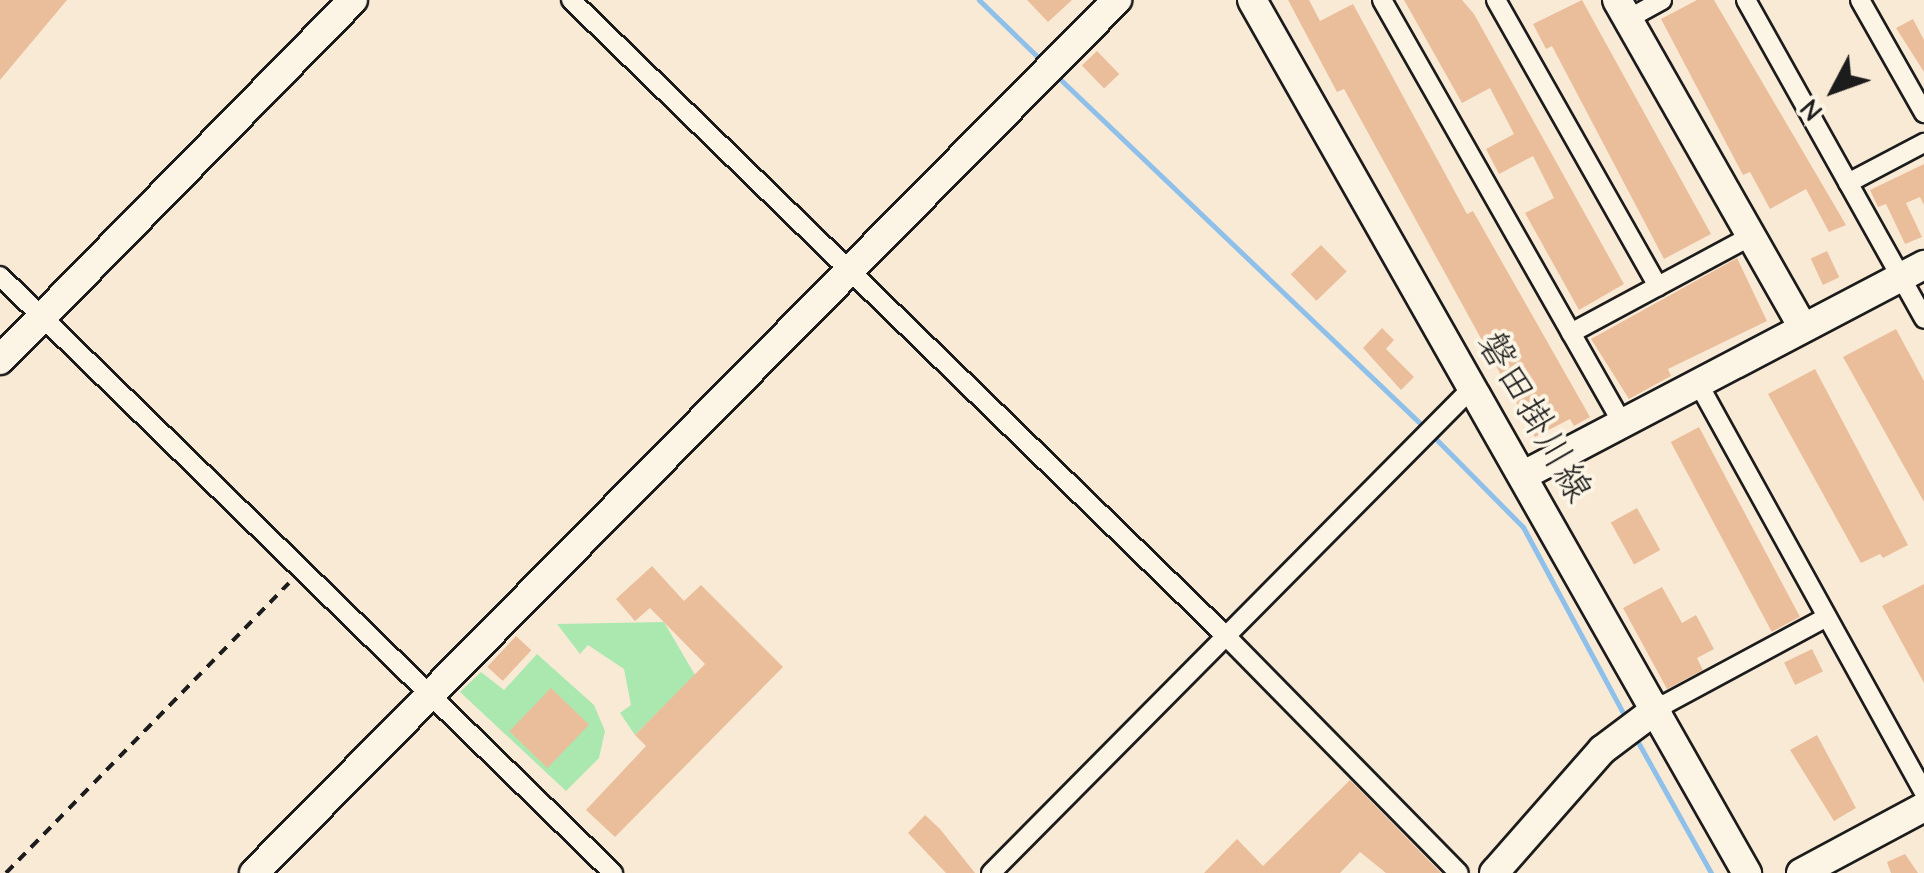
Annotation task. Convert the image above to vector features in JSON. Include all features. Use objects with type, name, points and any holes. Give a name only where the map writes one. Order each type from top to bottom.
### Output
[{"type":"street","points":[[0,360],[353,0]]},
{"type":"street","points":[[571,0],[1226,636],[1459,873]]},
{"type":"street","points":[[254,873],[1117,0]]},
{"type":"street","points":[[1382,0],[1622,423]]},
{"type":"street","points":[[1496,0],[1658,286]]},
{"type":"street","points":[[1662,0],[1623,10],[1803,328]]},
{"type":"street","points":[[1746,0],[1848,183],[1912,270],[1924,319]]},
{"type":"street","points":[[1860,0],[1924,113]]},
{"type":"street","name":"磐田掛川線","points":[[1258,3],[1658,708],[1747,873]]},
{"type":"street","points":[[1848,183],[1924,143]]},
{"type":"street","points":[[1571,333],[1752,236]]},
{"type":"street","points":[[1524,475],[1912,270]]},
{"type":"street","points":[[0,276],[432,691],[613,873]]},
{"type":"street","points":[[1698,383],[1923,805],[1801,873]]},
{"type":"street","points":[[990,873],[1473,387]]},
{"type":"street","points":[[1494,873],[1602,750],[1658,708],[1826,618]]},
{"type":"path","points":[[6,873],[304,568]]},
{"type":"green space","points":[[664,622],[695,675],[635,735],[620,713],[631,705],[624,669],[588,645],[580,654],[557,624]]},
{"type":"green space","points":[[537,654],[594,705],[605,731],[599,758],[566,791],[460,692],[481,672],[504,690]]},
{"type":"building","points":[[0,0],[67,0],[0,80]]},
{"type":"building","points":[[1027,0],[1072,0],[1048,22]]},
{"type":"building","points":[[1288,0],[1309,0],[1320,21],[1353,4],[1467,214],[1473,211],[1590,417],[1574,426],[1570,419],[1535,437],[1344,89],[1337,92]]},
{"type":"building","points":[[1404,0],[1462,0],[1474,14],[1624,284],[1579,310],[1525,213],[1554,198],[1533,156],[1499,174],[1486,149],[1514,134],[1490,88],[1462,103]]},
{"type":"building","points":[[1582,0],[1711,234],[1664,259],[1552,46],[1546,49],[1533,24]]},
{"type":"building","points":[[1697,0],[1714,0],[1846,225],[1829,232],[1806,189],[1770,209],[1750,172],[1743,175],[1661,19]]},
{"type":"building","points":[[1913,19],[1924,40],[1924,72],[1896,28]]},
{"type":"building","points":[[1097,51],[1119,74],[1104,89],[1082,66]]},
{"type":"building","points":[[1924,164],[1924,205],[1920,197],[1906,203],[1922,237],[1905,244],[1886,204],[1878,207],[1870,190]]},
{"type":"building","points":[[1321,245],[1347,272],[1316,301],[1291,274]]},
{"type":"building","points":[[1827,251],[1839,277],[1823,285],[1811,259]]},
{"type":"building","points":[[1737,258],[1767,321],[1668,369],[1671,376],[1629,399],[1591,339]]},
{"type":"building","points":[[1382,328],[1394,340],[1386,349],[1414,377],[1401,390],[1363,348]]},
{"type":"building","points":[[1896,329],[1924,381],[1924,502],[1843,357]]},
{"type":"building","points":[[1815,369],[1908,545],[1883,558],[1880,554],[1861,563],[1768,394]]},
{"type":"building","points":[[1699,427],[1800,617],[1772,632],[1671,442]]},
{"type":"building","points":[[1637,508],[1660,550],[1634,565],[1611,523]]},
{"type":"building","points":[[652,566],[684,601],[701,585],[783,667],[615,837],[586,810],[646,746],[635,735],[705,664],[650,608],[635,621],[616,599]]},
{"type":"building","points":[[1924,584],[1924,683],[1882,606]]},
{"type":"building","points":[[1662,587],[1682,623],[1696,615],[1714,649],[1697,658],[1703,670],[1667,689],[1623,608]]},
{"type":"building","points":[[516,636],[531,650],[503,681],[487,667]]},
{"type":"building","points":[[1812,649],[1823,671],[1795,685],[1784,663]]},
{"type":"building","points":[[551,688],[589,725],[547,768],[509,731]]},
{"type":"building","points":[[1817,735],[1856,808],[1834,821],[1790,750]]},
{"type":"building","points":[[1350,780],[1441,873],[1386,873],[1360,852],[1340,873],[1204,873],[1237,839],[1263,866]]},
{"type":"building","points":[[925,815],[975,873],[946,873],[908,833]]},
{"type":"building","points":[[1905,854],[1918,873],[1891,873],[1887,862]]},
{"type":"waterway","points":[[979,0],[1041,60]]},
{"type":"waterway","points":[[1062,81],[1425,428]]},
{"type":"waterway","points":[[1432,435],[1523,527],[1627,720]]},
{"type":"waterway","points":[[1634,735],[1711,873]]}]
